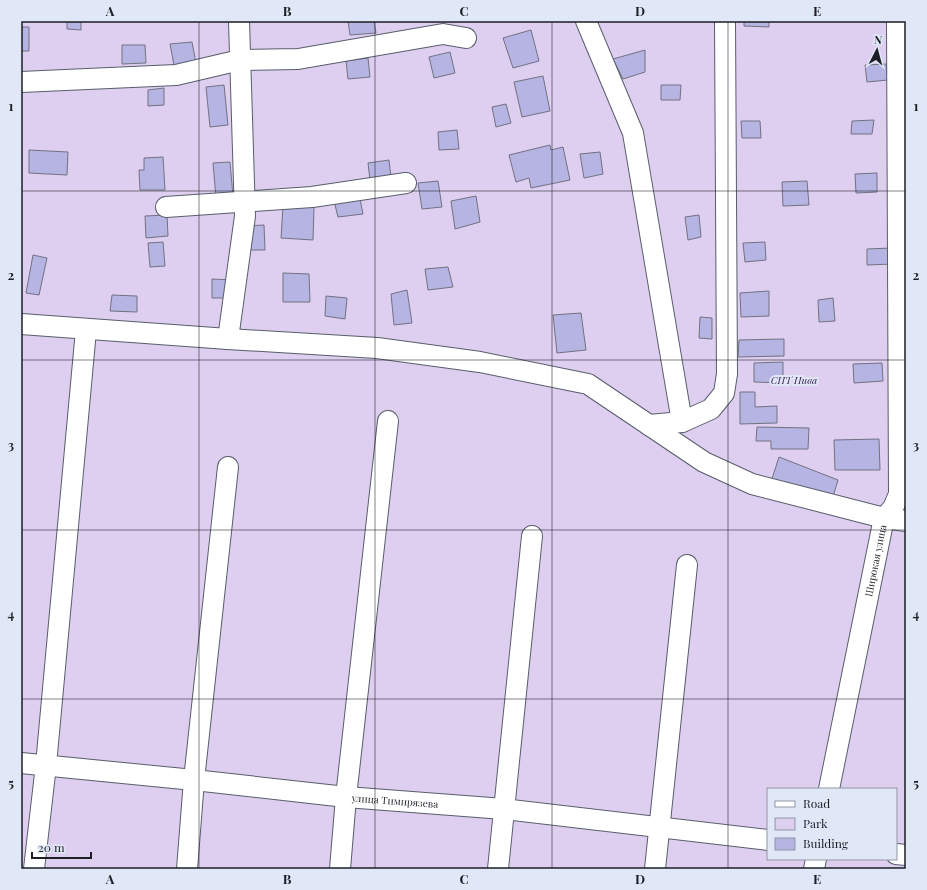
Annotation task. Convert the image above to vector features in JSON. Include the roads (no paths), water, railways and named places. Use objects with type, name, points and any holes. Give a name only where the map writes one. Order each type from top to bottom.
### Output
[{"type":"street","points":[[228,339],[245,216],[239,21]]},
{"type":"street","points":[[586,21],[633,133],[682,422]]},
{"type":"street","points":[[649,425],[682,422],[711,409],[724,393],[727,374],[725,21]]},
{"type":"street","name":"Широкая улица","points":[[829,788],[884,518],[893,508],[899,494],[896,21]]},
{"type":"street","points":[[21,82],[176,75],[240,60],[298,59],[443,34],[466,38]]},
{"type":"street","points":[[166,207],[312,197],[406,183]]},
{"type":"street","points":[[21,324],[86,330],[378,348],[480,362],[588,384],[704,462],[752,484],[884,518],[906,521]]},
{"type":"street","points":[[34,869],[46,765],[86,330]]},
{"type":"street","points":[[340,869],[346,797],[388,421]]},
{"type":"street","points":[[188,869],[194,780],[228,467]]},
{"type":"street","points":[[498,869],[532,536]]},
{"type":"street","points":[[655,869],[687,565]]},
{"type":"street","name":"улица Тимирязева","points":[[21,763],[346,797],[504,809],[767,840]]},
{"type":"park label","name":"СНТ Нива","points":[[794,380]]}]
